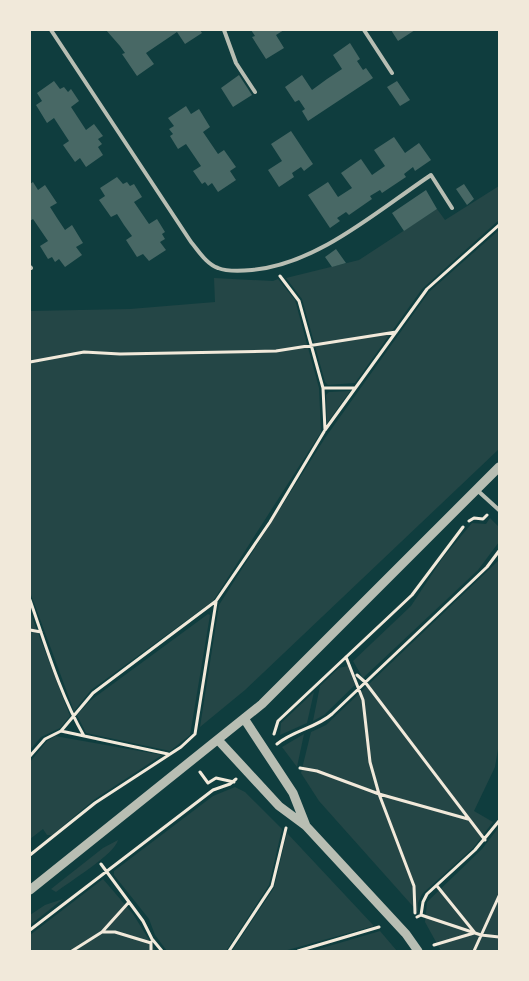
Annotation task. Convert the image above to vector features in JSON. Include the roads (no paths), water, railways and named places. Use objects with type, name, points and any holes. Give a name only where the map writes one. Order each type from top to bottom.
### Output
[{"type":"street","points":[[30,890],[245,720],[499,467]]},
{"type":"street","points":[[245,720],[293,793],[306,826]]},
{"type":"street","points":[[219,741],[279,806],[306,826],[406,934],[418,951]]},
{"type":"lane","points":[[51,30],[191,242],[206,260],[217,268],[231,271],[273,268],[296,261],[320,250],[431,175],[452,208]]},
{"type":"lane","points":[[224,30],[236,63],[255,92]]},
{"type":"lane","points":[[364,30],[392,73]]},
{"type":"lane","points":[[476,489],[499,510]]}]
